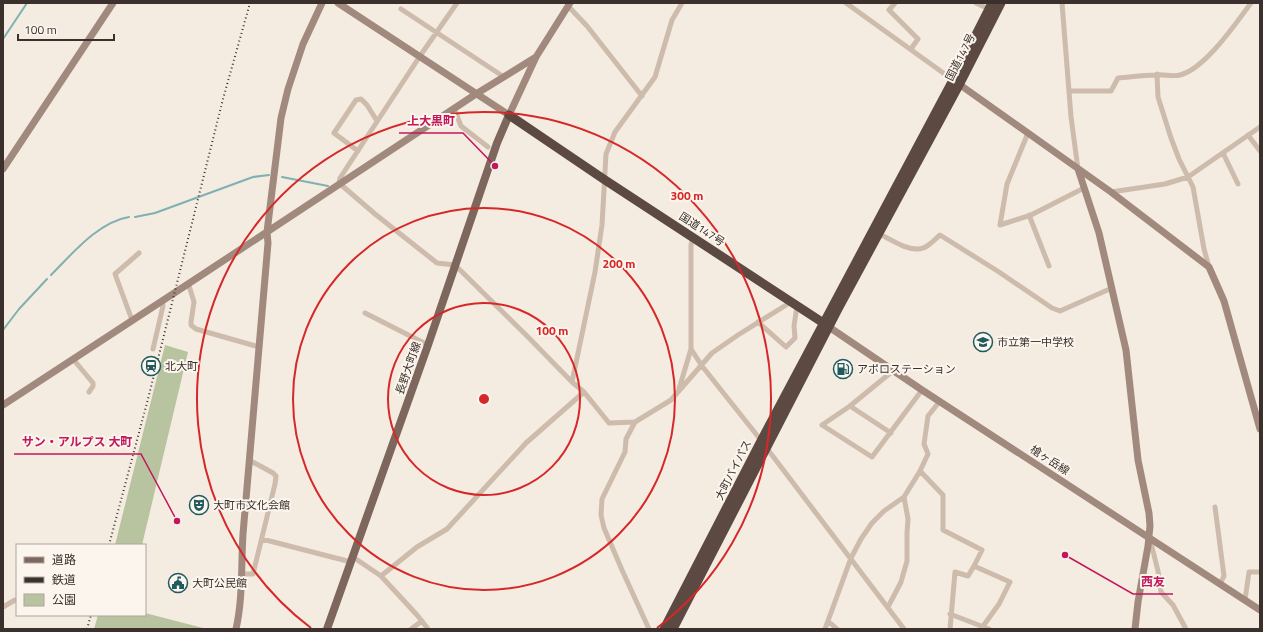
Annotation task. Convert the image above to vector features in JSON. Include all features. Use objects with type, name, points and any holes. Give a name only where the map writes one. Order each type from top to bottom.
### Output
[{"type":"highway","name":"国道147号","points":[[826,325],[956,82],[1001,3]]},
{"type":"highway","name":"国道147号","points":[[826,325],[879,234],[956,82],[991,6]]},
{"type":"highway","name":"国道147号","points":[[508,115],[826,325]]},
{"type":"highway","name":"大町バイパス","points":[[673,629],[764,445],[826,325]]},
{"type":"highway","name":"大町バイパス","points":[[664,629],[764,445]]},
{"type":"main road","name":"長野大町線","points":[[327,629],[508,115]]},
{"type":"street","points":[[3,169],[113,3]]},
{"type":"street","points":[[236,629],[241,599],[241,574],[249,460],[260,346],[268,243],[267,232],[281,118],[288,89],[303,44],[322,3]]},
{"type":"street","points":[[338,3],[508,115],[536,57],[569,4],[642,96]]},
{"type":"street","points":[[339,183],[340,178],[377,121],[457,3]]},
{"type":"street","points":[[572,382],[595,272],[602,225],[606,154],[615,132],[655,77],[672,20],[682,3]]},
{"type":"street","points":[[846,3],[1111,192],[1209,267]]},
{"type":"street","points":[[894,3],[889,10],[918,39],[911,49]]},
{"type":"street","points":[[976,3],[991,6]]},
{"type":"street","points":[[1062,3],[1069,91],[1078,169],[1099,233],[1127,356],[1138,460],[1149,513],[1149,537],[1135,629]]},
{"type":"street","points":[[1069,91],[1111,91],[1118,78],[1157,74],[1179,76],[1189,72],[1209,55],[1251,3]]},
{"type":"street","points":[[400,9],[504,77]]},
{"type":"street","points":[[3,405],[339,183],[454,108],[536,57]]},
{"type":"street","points":[[1157,74],[1158,97],[1178,159],[1193,186],[1204,249],[1209,267],[1224,301],[1260,429]]},
{"type":"street","points":[[358,151],[334,133],[356,100],[361,99],[377,121]]},
{"type":"street","points":[[454,108],[461,126],[488,147]]},
{"type":"street","points":[[1111,192],[1165,184],[1188,177],[1260,127]]},
{"type":"street","points":[[1028,133],[1007,184],[1000,225],[1029,215],[1084,188]]},
{"type":"street","points":[[1248,135],[1260,151]]},
{"type":"street","points":[[1223,153],[1238,184]]},
{"type":"street","points":[[339,183],[375,214],[437,263],[455,265],[572,382],[584,392],[609,423],[635,422],[671,400],[712,353],[758,322],[794,304],[795,338],[786,347],[758,322]]},
{"type":"street","points":[[1029,215],[1049,266]]},
{"type":"street","points":[[879,234],[905,246],[919,250],[931,244],[940,235],[999,272],[1052,308],[1060,311],[1112,288]]},
{"type":"street","points":[[679,390],[691,349],[691,245],[693,238]]},
{"type":"street","points":[[132,320],[115,274],[139,253]]},
{"type":"street","points":[[188,284],[194,302],[191,322],[193,327],[260,346]]},
{"type":"street","points":[[152,349],[163,306],[162,301]]},
{"type":"street","points":[[365,313],[428,345]]},
{"type":"street","name":"槍ヶ岳線","points":[[826,325],[922,390],[1260,610]]},
{"type":"street","points":[[691,349],[702,366],[851,558],[904,629]]},
{"type":"street","points":[[73,359],[93,383],[93,386],[89,392]]},
{"type":"street","points":[[894,370],[850,406],[822,425],[872,457],[922,390]]},
{"type":"street","points":[[381,576],[417,547],[447,529],[526,443],[584,392]]},
{"type":"street","points":[[825,629],[851,558],[861,538],[872,523],[884,511],[904,497],[920,471],[928,454],[924,444],[928,416],[940,401]]},
{"type":"street","points":[[850,406],[891,433]]},
{"type":"street","points":[[635,422],[626,439],[625,452],[602,499],[600,515],[622,570],[649,629]]},
{"type":"street","points":[[241,574],[253,574],[276,484],[276,476],[273,473],[249,460]]},
{"type":"street","points":[[920,471],[943,495],[943,530],[982,550],[968,576],[956,572],[950,614],[950,629]]},
{"type":"street","points":[[888,607],[901,582],[907,562],[908,519],[904,497]]},
{"type":"street","points":[[1215,507],[1224,576],[1220,584]]},
{"type":"street","points":[[1149,537],[1161,592],[1173,605],[1186,629]]},
{"type":"street","points":[[262,539],[352,560],[381,576],[428,629]]},
{"type":"street","points":[[974,566],[1010,582],[999,604],[982,628]]},
{"type":"street","points":[[1245,600],[1249,572],[1260,572]]},
{"type":"street","points":[[3,607],[14,600]]},
{"type":"street","points":[[950,614],[982,628],[989,629]]},
{"type":"street","points":[[412,629],[422,621]]},
{"type":"street","points":[[828,621],[837,629]]},
{"type":"green space","points":[[165,345],[188,352],[142,544],[115,544]]},
{"type":"green space","points":[[146,613],[207,629],[94,629],[98,616],[146,616]]},
{"type":"waterway","points":[[3,39],[27,3]]},
{"type":"waterway","points":[[135,217],[155,213],[253,177],[269,175]]},
{"type":"waterway","points":[[282,177],[328,186]]},
{"type":"waterway","points":[[51,275],[96,232],[107,225],[129,217]]},
{"type":"waterway","points":[[3,330],[19,309],[47,279]]},
{"type":"railway","points":[[109,544],[148,399],[223,99],[250,3]]},
{"type":"railway","points":[[87,629],[91,616]]},
{"type":"place","name":"上大黒町","points":[[495,166]]},
{"type":"place","name":"市立第一中学校","points":[[983,342]]},
{"type":"place","name":"北大町","points":[[151,366]]},
{"type":"place","name":"アポロステーション","points":[[843,369]]},
{"type":"place","name":"大町市文化会館","points":[[199,505]]},
{"type":"place","name":"サン・アルプス 大町","points":[[177,521]]},
{"type":"place","name":"西友","points":[[1065,555]]},
{"type":"place","name":"大町公民館","points":[[178,583]]}]
